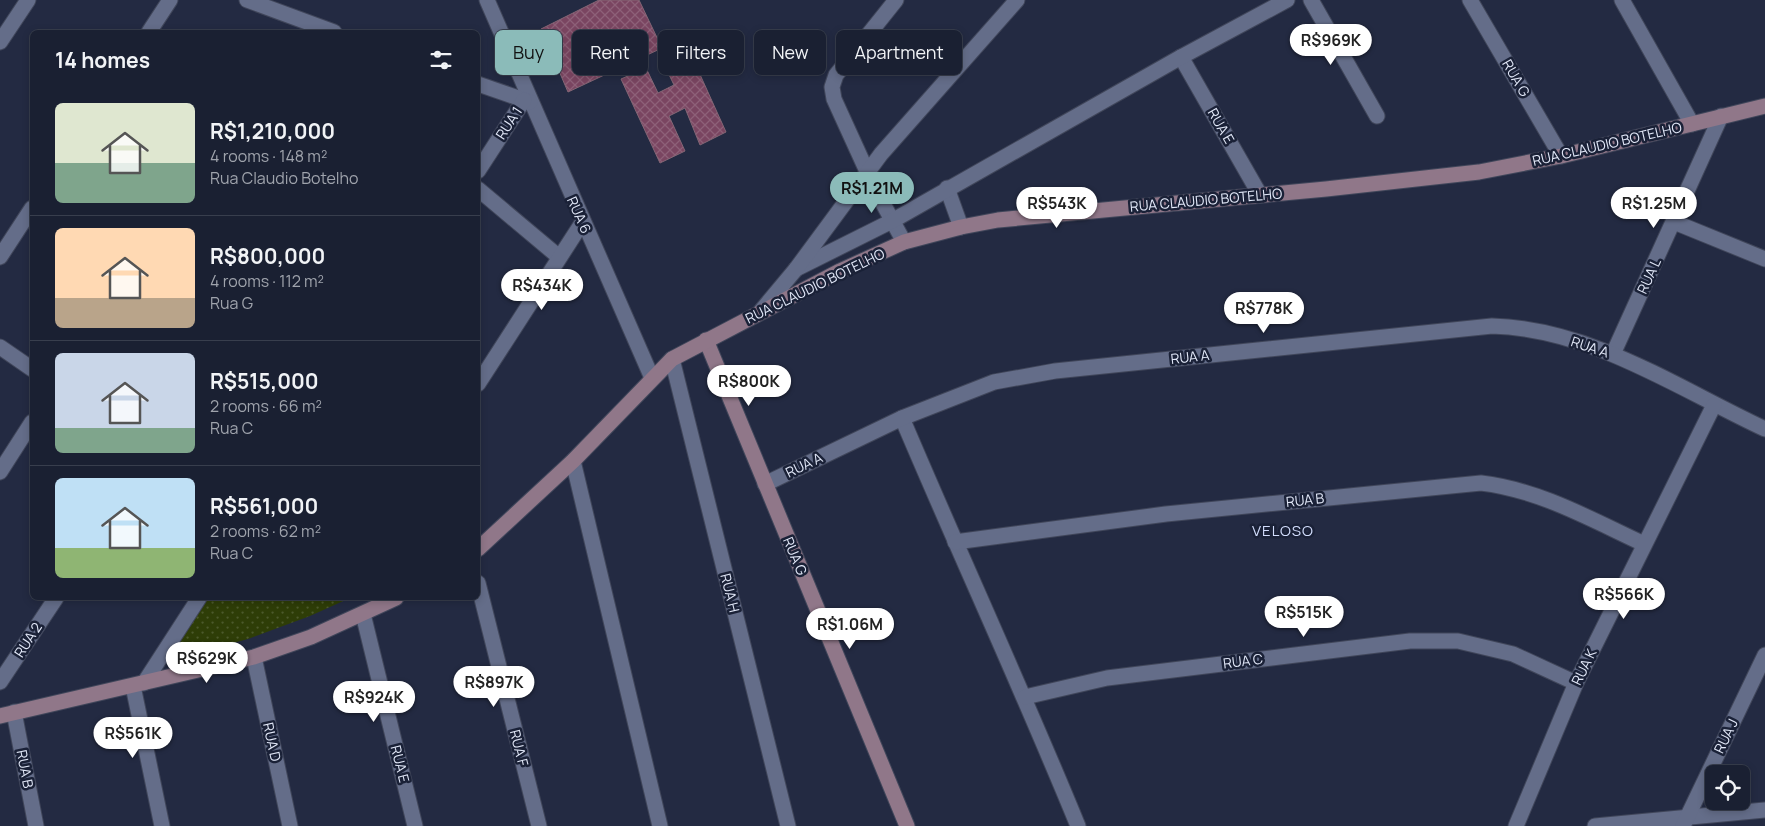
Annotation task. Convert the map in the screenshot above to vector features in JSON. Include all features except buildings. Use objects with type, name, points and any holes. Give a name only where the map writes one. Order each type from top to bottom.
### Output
[{"type":"street","points":[[0,42],[28,0]]},
{"type":"street","points":[[150,30],[170,0]]},
{"type":"street","points":[[247,0],[297,26],[322,30]]},
{"type":"street","name":"RUA 6","points":[[487,0],[527,101],[652,378]]},
{"type":"street","points":[[896,0],[836,75],[832,87],[834,100],[867,172],[904,242]]},
{"type":"street","points":[[761,312],[796,269],[867,172],[1018,0]]},
{"type":"street","points":[[796,269],[892,221],[947,188],[1181,57],[1288,0]]},
{"type":"street","points":[[1311,0],[1377,116]]},
{"type":"street","name":"RUA G","points":[[1470,0],[1561,156]]},
{"type":"street","points":[[1622,0],[1692,124]]},
{"type":"street","name":"RUA E","points":[[1181,57],[1260,195]]},
{"type":"street","points":[[480,85],[527,101]]},
{"type":"street","name":"RUA 1","points":[[480,168],[527,101]]},
{"type":"street","name":"RUA CLAUDIO BOTELHO","points":[[480,548],[573,460],[672,359],[840,271],[904,242],[961,227],[1007,219],[1479,172],[1561,156],[1765,106]]},
{"type":"street","name":"RUA L","points":[[1613,354],[1721,116]]},
{"type":"street","points":[[947,188],[961,227]]},
{"type":"street","points":[[480,191],[559,257]]},
{"type":"street","points":[[0,257],[30,211]]},
{"type":"street","points":[[480,381],[582,222]]},
{"type":"street","points":[[1674,222],[1765,259]]},
{"type":"street","name":"RUA A","points":[[765,484],[902,418],[994,382],[1055,371],[1492,326],[1523,327],[1547,332],[1613,354],[1765,429]]},
{"type":"street","name":"RUA G","points":[[706,340],[907,826]]},
{"type":"street","points":[[0,347],[30,368]]},
{"type":"street","name":"RUA H","points":[[672,359],[788,826]]},
{"type":"street","name":"RUA K","points":[[1516,826],[1576,683],[1714,405]]},
{"type":"street","points":[[902,418],[955,542],[1025,697],[1078,826]]},
{"type":"street","points":[[0,472],[30,425]]},
{"type":"street","points":[[573,460],[660,826]]},
{"type":"street","name":"RUA B","points":[[955,542],[1166,514],[1481,482],[1504,485],[1544,498],[1644,544]]},
{"type":"street","name":"RUA F","points":[[480,591],[539,826]]},
{"type":"street","name":"RUA 2","points":[[0,682],[55,600]]},
{"type":"street","points":[[162,826],[138,684],[198,600]]},
{"type":"street","points":[[7,714],[254,657],[311,637],[392,600]]},
{"type":"street","name":"RUA E","points":[[363,614],[415,826]]},
{"type":"street","name":"RUA C","points":[[1025,697],[1107,678],[1410,641],[1458,641],[1513,654],[1576,683]]},
{"type":"street","name":"RUA J","points":[[1685,822],[1765,655]]},
{"type":"street","name":"RUA D","points":[[254,657],[290,826]]},
{"type":"street","name":"RUA B","points":[[7,714],[36,826]]},
{"type":"street","points":[[1595,826],[1685,822],[1765,810]]},
{"type":"green space","points":[[200,600],[346,600],[310,616],[248,639],[162,662]]},
{"type":"district","name":"VELOSO","points":[[1283,531]]}]
